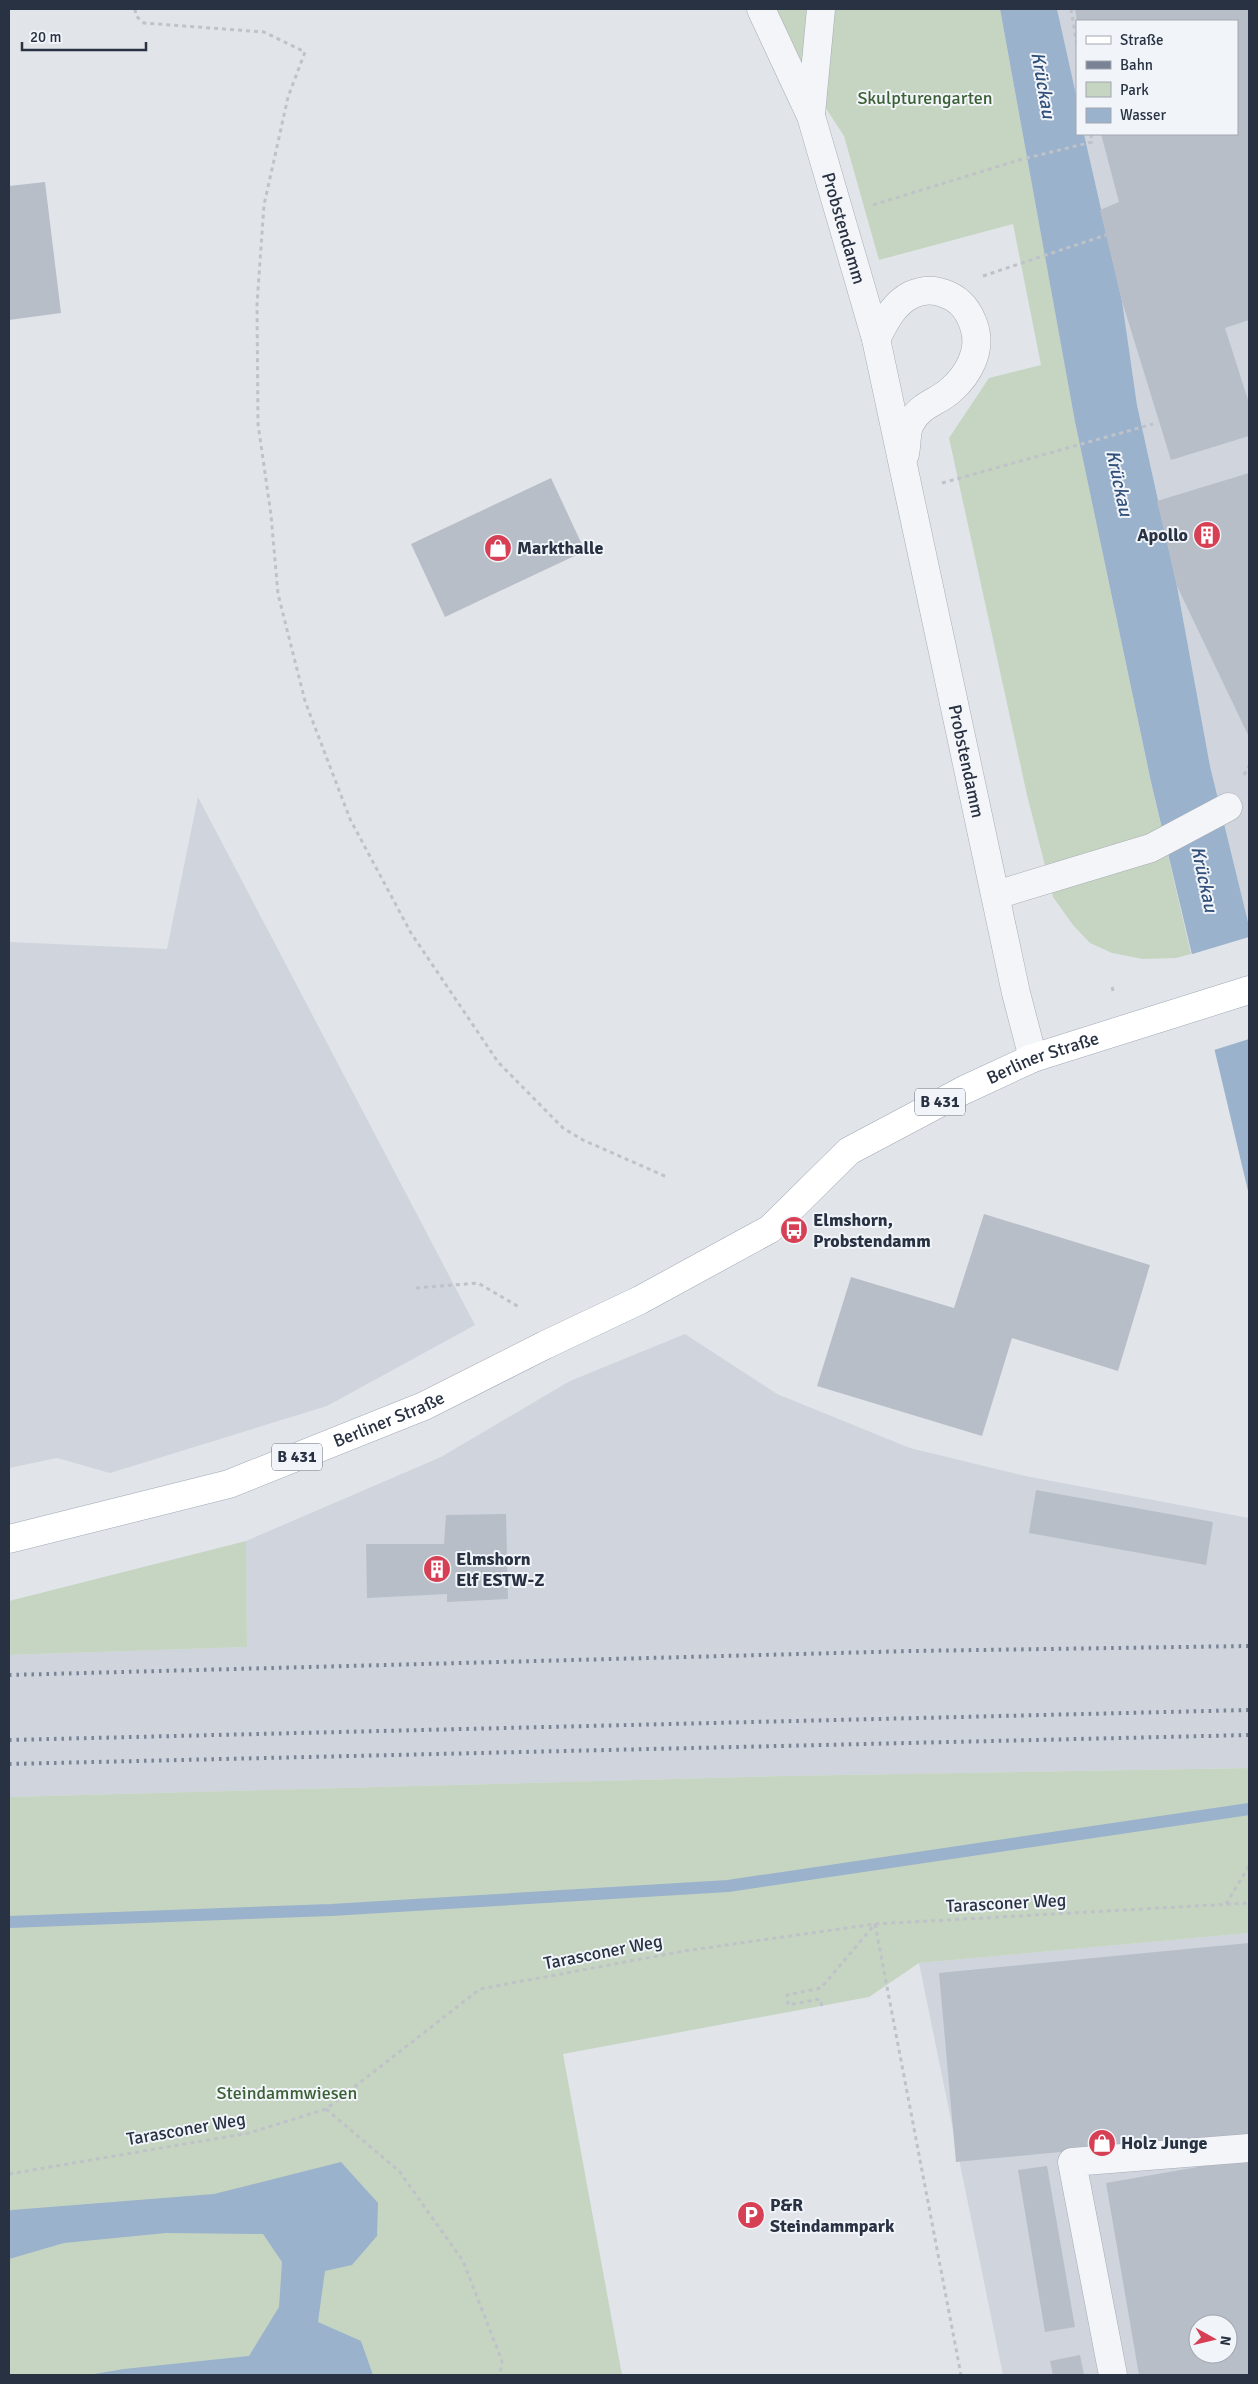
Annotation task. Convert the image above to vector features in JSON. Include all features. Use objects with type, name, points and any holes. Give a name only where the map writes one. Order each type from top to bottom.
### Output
[{"type":"main road","name":"Berliner Straße","points":[[9,1539],[229,1484],[424,1406],[545,1344],[640,1300],[770,1229],[849,1151],[964,1090],[1033,1058],[1249,990]]},
{"type":"street","name":"Probstendamm","points":[[761,9],[811,116],[830,176],[838,215],[876,340],[1016,993],[1033,1058]]},
{"type":"street","name":"Probstendamm","points":[[811,116],[821,9]]},
{"type":"street","points":[[876,340],[889,314],[904,299],[922,290],[938,291]]},
{"type":"street","name":"Probstendamm","points":[[904,464],[910,424],[926,405],[950,391],[967,372],[976,353],[976,333],[969,312],[956,299],[938,291]]},
{"type":"street","points":[[996,895],[1151,848],[1228,807]]},
{"type":"street","points":[[1113,2375],[1072,2162],[1249,2148]]},
{"type":"path","points":[[135,9],[136,16],[144,23],[264,32],[305,52],[288,97],[264,205],[257,304],[258,424],[271,515],[278,594],[306,701],[350,819],[411,933],[498,1062],[564,1128],[583,1140],[667,1177]]},
{"type":"path","points":[[1071,9],[1076,39]]},
{"type":"path","points":[[838,215],[1019,160],[1092,142],[1090,135]]},
{"type":"path","points":[[938,291],[1106,235]]},
{"type":"path","points":[[910,492],[1153,424]]},
{"type":"path","points":[[416,1288],[478,1284],[520,1307]]},
{"type":"path","points":[[1226,1904],[1249,1866]]},
{"type":"path","name":"Tarasconer Weg","points":[[9,2174],[249,2133],[326,2109],[480,1989],[684,1951],[875,1924],[1249,1903]]},
{"type":"path","points":[[822,2006],[820,2000],[788,2005],[786,1995],[821,1988],[875,1924]]},
{"type":"path","points":[[875,1924],[961,2375]]},
{"type":"path","points":[[326,2109],[399,2171],[463,2261],[502,2361],[500,2375]]},
{"type":"shaded area","points":[[1057,9],[1249,9],[1249,926],[1210,766],[1177,586],[1137,405],[1122,301],[1084,135],[1238,135],[1238,20],[1076,20],[1076,94]]},
{"type":"shaded area","points":[[198,797],[475,1325],[327,1406],[110,1473],[57,1458],[9,1468],[9,942],[167,949]]},
{"type":"shaded area","points":[[685,1334],[777,1394],[910,1448],[1025,1476],[1249,1518],[1249,1768],[783,1776],[9,1797],[9,1655],[247,1647],[246,1541],[441,1457],[570,1381]]},
{"type":"shaded area","name":"Holz Junge","points":[[1249,1933],[1249,2375],[1003,2375],[919,1963]]},
{"type":"green space","name":"Skulpturengarten","points":[[777,9],[1000,9],[1075,422],[1151,782],[1191,954],[1176,958],[1143,959],[1112,953],[1090,943],[1073,925],[1053,897],[1027,795],[949,438],[989,378],[1041,365],[1013,224],[879,260],[844,136],[797,64]]},
{"type":"green space","points":[[246,1541],[247,1647],[9,1655],[9,1601]]},
{"type":"green space","name":"Steindammwiesen","points":[[1249,1768],[1249,1933],[919,1963],[869,1997],[563,2054],[622,2375],[9,2375],[9,1797],[783,1776]]},
{"type":"water","name":"Krückau","points":[[1000,9],[1057,9],[1076,94],[1076,135],[1084,135],[1122,301],[1137,405],[1177,586],[1210,766],[1249,926],[1249,1195],[1151,782],[1075,422]]},
{"type":"water","points":[[341,2162],[378,2203],[377,2236],[352,2265],[325,2271],[318,2322],[361,2341],[373,2375],[88,2375],[124,2369],[249,2356],[279,2307],[282,2262],[263,2234],[166,2233],[64,2243],[9,2259],[9,2211],[12,2210],[214,2194]]},
{"type":"pier","points":[[1249,937],[1249,1039],[1211,1051],[1189,955]]},
{"type":"building","points":[[1075,9],[1249,9],[1249,320],[1225,328],[1249,403],[1249,436],[1171,460],[1122,301],[1100,210],[1119,202],[1101,135],[1238,135],[1238,20],[1077,20]]},
{"type":"building","points":[[45,182],[61,313],[9,320],[9,186]]},
{"type":"building","points":[[1249,473],[1249,737],[1177,586],[1157,501]]},
{"type":"building","name":"Markthalle","points":[[551,478],[585,551],[445,617],[411,544]]},
{"type":"building","points":[[984,1214],[1150,1265],[1118,1371],[1012,1338],[982,1436],[817,1386],[851,1277],[954,1308]]},
{"type":"building","points":[[1036,1490],[1213,1522],[1206,1565],[1029,1533]]},
{"type":"building","name":"Elmshorn Elf ESTW-Z","points":[[506,1514],[508,1599],[447,1602],[447,1594],[367,1598],[366,1544],[444,1544],[446,1515]]},
{"type":"building","points":[[1249,1943],[1249,2134],[956,2162],[939,1973]]},
{"type":"building","points":[[1249,2158],[1249,2375],[1139,2375],[1106,2183]]},
{"type":"building","points":[[1047,2166],[1075,2327],[1045,2332],[1018,2170]]},
{"type":"building","points":[[1080,2355],[1084,2375],[1053,2375],[1050,2361]]},
{"type":"waterway","points":[[9,1922],[331,1910],[728,1886],[1249,1809]]},
{"type":"railway","points":[[9,1675],[912,1651],[1249,1646]]},
{"type":"railway","points":[[9,1740],[1249,1710]]},
{"type":"railway","points":[[9,1764],[1249,1735]]},
{"type":"place","name":"Apollo","points":[[1207,535]]},
{"type":"place","name":"Markthalle","points":[[498,548]]},
{"type":"place","name":"Elmshorn, Probstendamm","points":[[794,1230]]},
{"type":"place","name":"Elmshorn Elf ESTW-Z","points":[[437,1569]]},
{"type":"place","name":"Holz Junge","points":[[1102,2143]]},
{"type":"place","name":"P&R Steindammpark","points":[[751,2215]]}]
